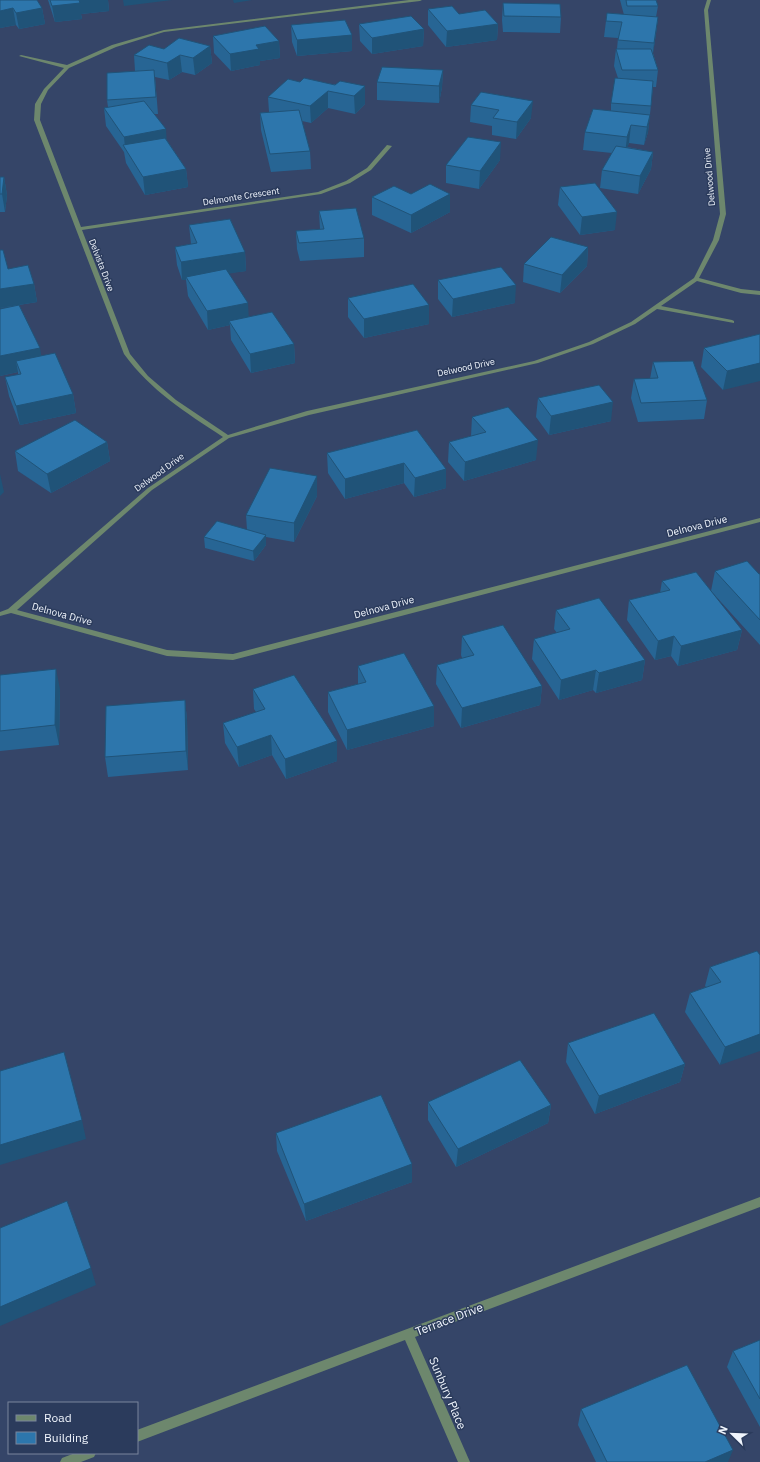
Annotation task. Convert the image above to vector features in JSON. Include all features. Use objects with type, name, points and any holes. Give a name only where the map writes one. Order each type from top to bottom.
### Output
[{"type":"street","name":"Delvista Drive","points":[[227,437],[174,401],[146,377],[127,354],[80,229],[36,120],[38,104],[46,89],[67,67],[114,46],[164,31],[420,0]]},
{"type":"street","name":"Delwood Drive","points":[[0,614],[11,611],[150,488],[227,437],[307,413],[536,362],[592,343],[633,323],[696,279],[716,240],[723,214],[706,10],[709,0]]},
{"type":"street","points":[[21,56],[67,67]]},
{"type":"street","name":"Delmonte Crescent","points":[[80,229],[319,193],[348,182],[369,169],[388,146]]},
{"type":"street","points":[[696,279],[741,291],[760,293]]},
{"type":"street","points":[[657,306],[732,322]]},
{"type":"street","name":"Delnova Drive","points":[[11,611],[167,653],[233,657],[760,520]]},
{"type":"street","name":"Terrace Drive","points":[[138,1436],[760,1202]]},
{"type":"street","name":"Sunbury Place","points":[[408,1334],[464,1462]]},
{"type":"street","points":[[66,1462],[87,1454]]},
{"type":"building","points":[[0,0],[37,0],[42,8],[16,13],[13,8],[0,11]]},
{"type":"building","points":[[50,0],[79,0],[80,3],[52,6]]},
{"type":"building","points":[[626,0],[656,0],[658,6],[627,6]]},
{"type":"building","points":[[503,3],[560,4],[561,17],[504,16]]},
{"type":"building","points":[[452,6],[459,14],[485,10],[498,24],[447,31],[428,9]]},
{"type":"building","points":[[607,13],[658,17],[654,43],[618,40],[622,22],[606,21]]},
{"type":"building","points":[[411,16],[424,29],[372,38],[359,24]]},
{"type":"building","points":[[345,20],[352,35],[297,40],[291,25]]},
{"type":"building","points":[[265,26],[279,41],[256,45],[259,49],[230,54],[213,36]]},
{"type":"building","points":[[179,38],[210,46],[193,58],[180,55],[167,63],[134,55],[149,45],[164,49]]},
{"type":"building","points":[[616,49],[651,49],[658,70],[622,70]]},
{"type":"building","points":[[382,67],[443,70],[439,86],[377,82]]},
{"type":"building","points":[[154,70],[156,97],[107,100],[107,73]]},
{"type":"building","points":[[304,78],[335,85],[340,81],[365,86],[354,96],[328,91],[310,106],[268,97],[288,79],[300,82]]},
{"type":"building","points":[[615,78],[653,81],[651,106],[611,103]]},
{"type":"building","points":[[481,92],[533,101],[517,122],[493,118],[499,110],[471,105]]},
{"type":"building","points":[[144,101],[166,129],[124,137],[104,108]]},
{"type":"building","points":[[593,109],[650,115],[647,127],[631,125],[627,137],[585,132]]},
{"type":"building","points":[[299,110],[310,151],[270,154],[260,113]]},
{"type":"building","points":[[468,137],[501,142],[480,171],[446,165]]},
{"type":"building","points":[[165,138],[186,169],[143,177],[123,145]]},
{"type":"building","points":[[616,146],[653,152],[640,176],[602,170]]},
{"type":"building","points":[[0,177],[4,177],[2,194],[0,194]]},
{"type":"building","points":[[595,183],[617,212],[582,217],[560,187]]},
{"type":"building","points":[[430,184],[450,194],[411,215],[372,197],[394,186],[411,194]]},
{"type":"building","points":[[356,208],[364,238],[299,243],[296,231],[324,229],[319,211]]},
{"type":"building","points":[[230,219],[245,252],[181,262],[175,247],[197,243],[189,225]]},
{"type":"building","points":[[551,237],[588,247],[562,275],[524,264]]},
{"type":"building","points":[[0,250],[3,250],[8,269],[28,265],[34,284],[0,289]]},
{"type":"building","points":[[501,267],[516,285],[453,299],[438,280]]},
{"type":"building","points":[[226,269],[248,303],[207,311],[186,277]]},
{"type":"building","points":[[413,284],[429,305],[364,319],[348,298]]},
{"type":"building","points":[[19,305],[40,348],[0,356],[0,309]]},
{"type":"building","points":[[272,312],[294,344],[250,354],[229,321]]},
{"type":"building","points":[[760,334],[760,363],[727,371],[704,348]]},
{"type":"building","points":[[55,353],[73,394],[16,406],[5,377],[21,374],[16,361]]},
{"type":"building","points":[[693,361],[707,400],[641,403],[634,379],[658,378],[653,362]]},
{"type":"building","points":[[599,385],[613,402],[551,416],[538,398]]},
{"type":"building","points":[[508,407],[538,440],[465,462],[449,442],[486,432],[472,417]]},
{"type":"building","points":[[75,420],[107,442],[47,474],[15,451]]},
{"type":"building","points":[[417,430],[446,469],[415,478],[404,463],[345,479],[327,453]]},
{"type":"building","points":[[270,468],[317,476],[294,523],[246,515]]},
{"type":"building","points":[[217,521],[266,535],[253,551],[204,537]]},
{"type":"building","points":[[747,561],[760,574],[760,620],[715,571]]},
{"type":"building","points":[[696,572],[742,630],[681,646],[674,636],[658,641],[629,600],[670,590],[662,581]]},
{"type":"building","points":[[599,598],[645,660],[599,673],[596,670],[561,680],[534,639],[570,629],[556,610]]},
{"type":"building","points":[[503,625],[542,686],[462,708],[437,665],[474,655],[462,636]]},
{"type":"building","points":[[404,653],[434,706],[347,730],[328,692],[366,682],[358,666]]},
{"type":"building","points":[[56,669],[55,725],[0,731],[0,675]]},
{"type":"building","points":[[294,675],[337,741],[285,759],[271,735],[237,747],[223,723],[265,709],[253,689]]},
{"type":"building","points":[[185,700],[186,751],[105,757],[106,706]]},
{"type":"building","points":[[757,951],[760,955],[760,1034],[725,1047],[690,993],[721,982],[710,967]]},
{"type":"building","points":[[654,1013],[685,1064],[599,1096],[568,1043]]},
{"type":"building","points":[[64,1052],[82,1120],[0,1145],[0,1071]]},
{"type":"building","points":[[520,1060],[551,1105],[458,1149],[428,1102]]},
{"type":"building","points":[[381,1095],[412,1164],[304,1204],[276,1133]]},
{"type":"building","points":[[67,1201],[91,1268],[0,1307],[0,1228]]},
{"type":"building","points":[[760,1340],[760,1399],[733,1351]]},
{"type":"building","points":[[687,1365],[733,1450],[705,1462],[607,1462],[581,1409]]}]
